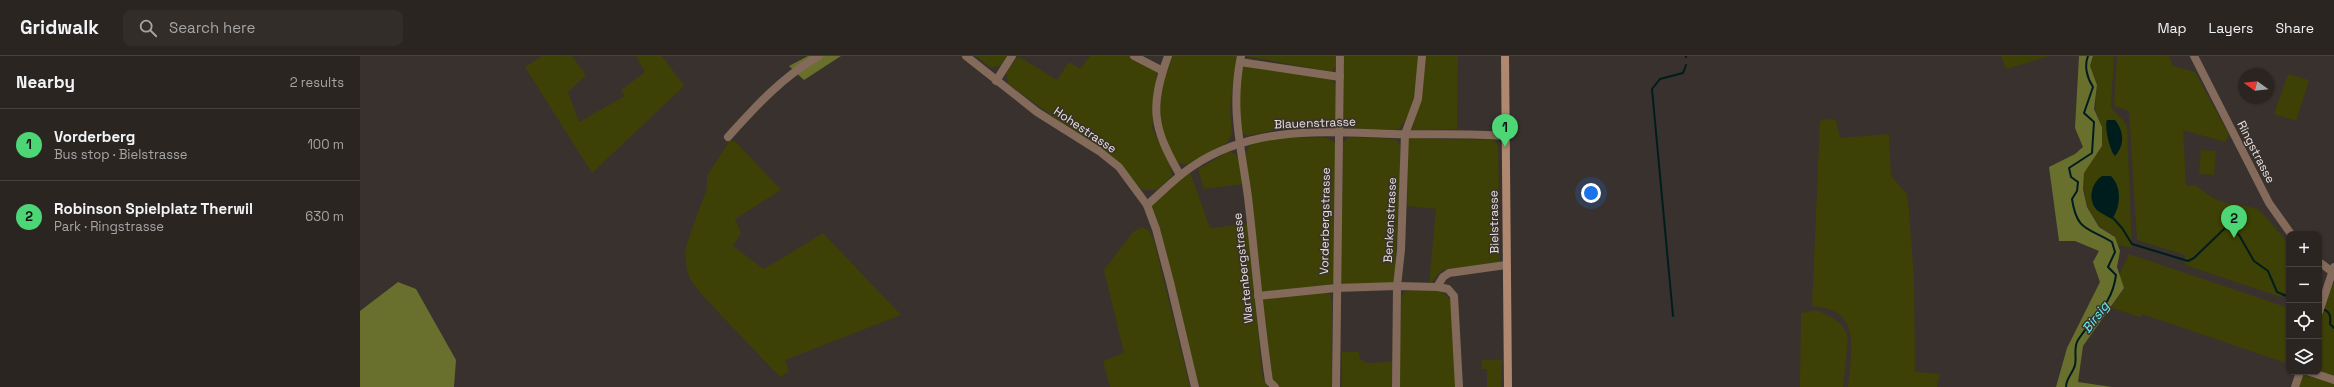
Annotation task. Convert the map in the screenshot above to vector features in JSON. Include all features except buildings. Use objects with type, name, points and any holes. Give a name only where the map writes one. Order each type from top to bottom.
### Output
[{"type":"main road","name":"Bielstrasse","points":[[1505,56],[1508,387]]},
{"type":"street","points":[[728,137],[770,93],[799,68],[819,56]]},
{"type":"street","name":"Hohestrasse","points":[[966,56],[1037,112],[1099,151],[1113,163],[1147,205],[1158,235],[1195,387]]},
{"type":"street","points":[[996,81],[1012,56]]},
{"type":"street","points":[[1134,56],[1163,71]]},
{"type":"street","points":[[1168,56],[1163,71],[1156,110],[1158,130],[1165,148],[1180,175]]},
{"type":"street","name":"Vorderbergstrasse","points":[[1336,387],[1340,56]]},
{"type":"street","name":"Benkenstrasse","points":[[1396,387],[1397,286],[1401,250],[1406,134],[1418,99],[1422,56]]},
{"type":"street","name":"Ringstrasse","points":[[2194,56],[2269,203],[2289,231]]},
{"type":"street","points":[[1241,59],[1340,77]]},
{"type":"street","name":"Wartenbergstrasse","points":[[1241,59],[1237,76],[1235,115],[1248,197],[1258,296],[1269,381],[1275,387]]},
{"type":"street","name":"Blauenstrasse","points":[[1147,205],[1180,175],[1210,156],[1239,143],[1280,133],[1505,136]]},
{"type":"street","points":[[2322,264],[2333,271],[2322,303]]},
{"type":"street","points":[[1437,287],[1443,277],[1448,274],[1506,265]]},
{"type":"street","points":[[1258,296],[1336,288],[1397,286],[1437,287],[1448,289],[1454,296],[1459,387]]},
{"type":"street","points":[[2295,387],[2299,375]]},
{"type":"street","points":[[2319,375],[2334,380]]},
{"type":"shaded area","points":[[542,56],[572,56],[586,75],[568,92],[579,122],[625,96],[621,90],[645,72],[636,56],[662,56],[684,86],[592,173],[525,67]]},
{"type":"shaded area","points":[[976,56],[1008,56],[1002,65],[991,68]]},
{"type":"shaded area","points":[[1018,56],[1057,80],[1069,62],[1080,69],[1090,56],[1131,56],[1157,72],[1152,128],[1170,165],[1172,176],[1157,190],[1142,190],[1115,161],[1008,84],[1006,73]]},
{"type":"shaded area","points":[[1171,56],[1238,56],[1234,73],[1230,109],[1232,133],[1227,143],[1185,165],[1174,161],[1159,119],[1164,78]]},
{"type":"shaded area","points":[[1246,56],[1336,56],[1336,65],[1332,72]]},
{"type":"shaded area","points":[[1343,56],[1419,56],[1415,95],[1409,113],[1398,130],[1342,128]]},
{"type":"shaded area","points":[[1424,56],[1458,56],[1457,129],[1412,130],[1421,97]]},
{"type":"shaded area","points":[[2001,56],[2050,56],[2006,69]]},
{"type":"shaded area","points":[[2094,56],[2114,56],[2111,106],[2127,127],[2132,248],[2118,245],[2115,236],[2099,226],[2087,206],[2084,189],[2084,173],[2102,146],[2102,127],[2095,109],[2097,85],[2090,66]]},
{"type":"shaded area","points":[[2117,56],[2169,56],[2173,66],[2195,72],[2229,135],[2225,142],[2183,130],[2186,186],[2196,185],[2213,198],[2226,203],[2257,209],[2263,214],[2286,242],[2286,294],[2283,293],[2281,297],[2188,266],[2185,264],[2185,255],[2137,240],[2129,111],[2114,106]]},
{"type":"shaded area","points":[[1244,65],[1331,79],[1336,85],[1335,122],[1330,127],[1282,128],[1247,136],[1239,130],[1239,84]]},
{"type":"shaded area","points":[[2288,74],[2309,80],[2296,121],[2274,114]]},
{"type":"shaded area","points":[[1827,119],[1836,120],[1840,138],[1889,134],[1891,176],[1907,194],[1909,211],[1914,279],[1915,372],[1940,374],[1937,387],[1848,387],[1851,346],[1847,323],[1840,315],[1828,309],[1812,306],[1820,121]]},
{"type":"shaded area","points":[[1265,137],[1327,138],[1336,143],[1334,281],[1329,287],[1261,293],[1245,156],[1249,146]]},
{"type":"shaded area","points":[[1349,137],[1395,139],[1400,145],[1401,163],[1394,284],[1341,285],[1343,143]]},
{"type":"shaded area","points":[[1408,138],[1494,140],[1498,144],[1500,264],[1442,270],[1429,285],[1436,209],[1407,206]]},
{"type":"shaded area","points":[[730,140],[735,141],[781,190],[735,219],[741,233],[733,246],[764,269],[823,233],[901,315],[785,360],[789,371],[780,377],[702,295],[690,279],[687,270],[685,255],[687,243],[707,188],[707,176]]},
{"type":"shaded area","points":[[2201,150],[2216,151],[2214,175],[2199,174]]},
{"type":"shaded area","points":[[1230,151],[1238,157],[1243,184],[1204,189],[1198,169]]},
{"type":"shaded area","points":[[1190,172],[1210,228],[1248,224],[1262,375],[1268,387],[1199,387],[1160,228],[1151,205]]},
{"type":"shaded area","points":[[1142,227],[1149,230],[1154,241],[1190,387],[1110,387],[1103,361],[1124,353],[1104,270],[1133,232]]},
{"type":"shaded area","points":[[2129,254],[2286,307],[2286,363],[2142,314],[2141,317],[2111,308],[2124,288],[2119,275]]},
{"type":"shaded area","points":[[2334,284],[2334,387],[2297,387],[2301,375],[2322,375],[2322,310],[2328,293]]},
{"type":"shaded area","points":[[1327,291],[1332,298],[1332,387],[1280,387],[1273,382],[1261,298]]},
{"type":"shaded area","points":[[1405,291],[1437,291],[1443,293],[1452,302],[1456,387],[1399,387],[1401,298]]},
{"type":"shaded area","points":[[1816,310],[1836,320],[1844,328],[1846,333],[1848,339],[1843,387],[1800,387],[1801,313]]},
{"type":"shaded area","points":[[1342,352],[1359,352],[1360,359],[1366,363],[1392,362],[1392,387],[1342,387]]},
{"type":"shaded area","points":[[1482,360],[1502,360],[1501,387],[1487,387],[1487,369],[1481,369]]},
{"type":"green space","points":[[808,56],[841,56],[804,80],[789,66]]},
{"type":"green space","points":[[2079,56],[2093,56],[2090,66],[2097,85],[2094,109],[2102,127],[2102,146],[2084,173],[2083,189],[2087,207],[2099,227],[2115,237],[2120,251],[2117,267],[2124,288],[2083,346],[2078,382],[2112,387],[2056,387],[2067,348],[2100,282],[2093,262],[2099,251],[2075,241],[2059,241],[2049,167],[2075,154],[2083,147],[2075,128]]},
{"type":"green space","points":[[398,282],[416,289],[456,360],[454,387],[360,387],[360,311]]},
{"type":"water","points":[[2107,120],[2115,120],[2122,133],[2122,143],[2115,156],[2111,150],[2108,139],[2106,128]]},
{"type":"water","points":[[2102,176],[2111,176],[2119,191],[2119,203],[2112,219],[2098,211],[2092,202],[2093,188],[2098,179]]},
{"type":"waterway","name":"Birsig","points":[[2066,387],[2067,381],[2075,365],[2075,349],[2078,340],[2106,303],[2114,286],[2116,275],[2108,267],[2115,252],[2112,242],[2090,231],[2081,223],[2077,218],[2072,199],[2077,191],[2078,182],[2071,177],[2069,168],[2092,153],[2094,122],[2084,113],[2093,87],[2087,72],[2086,64],[2088,56]]},
{"type":"waterway","points":[[1673,316],[1652,89],[1660,79],[1683,73],[1686,65]]},
{"type":"waterway","points":[[2113,218],[2122,228],[2132,244],[2188,261],[2194,258],[2225,228],[2233,230],[2239,235],[2254,261],[2268,271],[2277,292],[2286,296]]},
{"type":"waterway","points":[[2323,309],[2329,313],[2330,324],[2334,328]]},
{"type":"place","name":"Vorderberg","points":[[1505,147]]},
{"type":"place","name":"Robinson Spielplatz Therwil","points":[[2234,238]]}]
